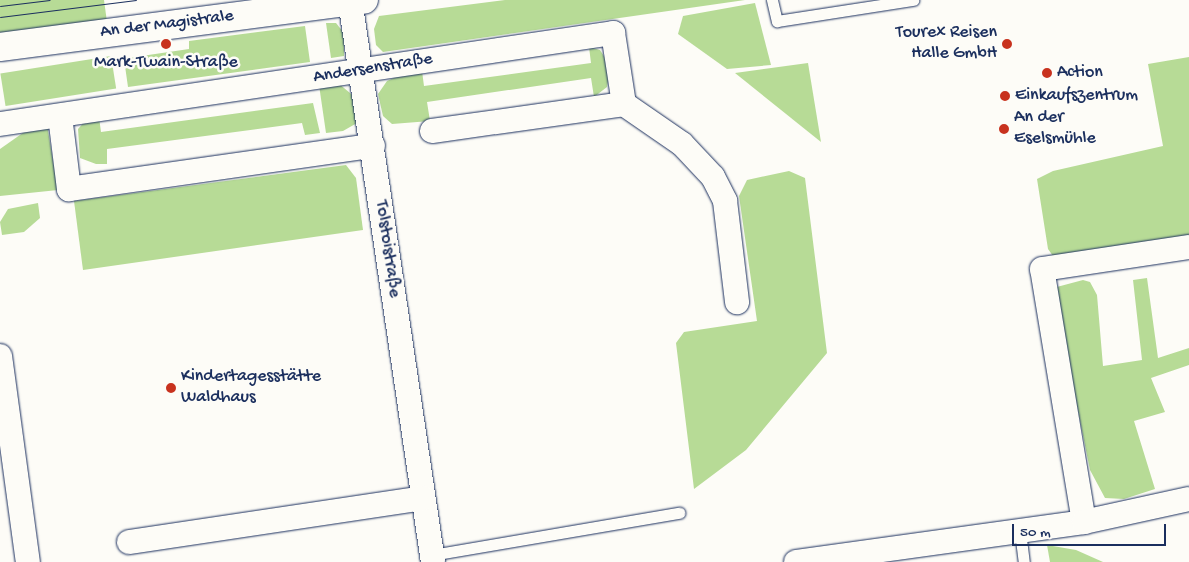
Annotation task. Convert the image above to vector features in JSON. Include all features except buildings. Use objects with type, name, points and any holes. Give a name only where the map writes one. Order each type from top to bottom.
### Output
[{"type":"main road","name":"An der Magistrale","points":[[0,47],[355,1]]},
{"type":"street","name":"Tolstoistraße","points":[[355,1],[361,71],[433,559]]},
{"type":"street","name":"Andersenstraße","points":[[0,124],[613,33],[624,104]]},
{"type":"street","points":[[432,131],[624,104],[682,144],[714,177],[725,201],[737,302]]},
{"type":"street","points":[[60,116],[69,189],[372,146]]},
{"type":"street","points":[[1084,522],[1042,268],[1189,246]]},
{"type":"street","points":[[0,356],[28,562]]},
{"type":"street","points":[[129,542],[423,498]]},
{"type":"street","points":[[796,562],[1084,522],[1120,516],[1189,499]]},
{"type":"lane","points":[[772,0],[776,21],[913,0]]},
{"type":"lane","points":[[433,559],[679,513]]},
{"type":"lane","points":[[1020,531],[1024,562]]},
{"type":"green space","points":[[0,0],[104,0],[107,22],[0,36]]},
{"type":"green space","points":[[505,0],[745,0],[383,52],[376,45],[374,29],[379,16]]},
{"type":"green space","points":[[755,3],[771,65],[727,69],[678,34],[683,16]]},
{"type":"green space","points":[[326,23],[336,23],[344,33],[344,56],[331,58]]},
{"type":"green space","points":[[305,26],[310,62],[128,87],[125,66],[128,58],[189,49],[189,41]]},
{"type":"green space","points":[[589,47],[600,50],[607,61],[609,76],[607,87],[594,97],[591,78],[427,102],[430,121],[392,124],[383,116],[378,94],[387,81],[396,77],[422,71],[424,86],[591,63]]},
{"type":"green space","points":[[111,56],[116,89],[6,106],[0,74]]},
{"type":"green space","points":[[1189,57],[1189,238],[1053,256],[1048,249],[1037,179],[1053,171],[1163,146],[1148,64]]},
{"type":"green space","points":[[808,63],[821,142],[735,73]]},
{"type":"green space","points":[[338,83],[356,98],[357,123],[343,131],[326,133],[319,85]]},
{"type":"green space","points":[[313,103],[320,133],[305,135],[302,123],[107,149],[107,164],[96,164],[80,158],[78,129],[87,119],[99,117],[101,132]]},
{"type":"green space","points":[[47,125],[58,190],[0,196],[0,149],[27,130]]},
{"type":"green space","points":[[346,165],[356,178],[363,230],[83,270],[74,201]]},
{"type":"green space","points":[[789,171],[805,178],[827,353],[746,450],[694,489],[676,343],[684,332],[757,321],[739,196],[747,180]]},
{"type":"green space","points":[[38,203],[40,218],[24,232],[2,235],[0,222],[8,209]]},
{"type":"green space","points":[[1147,278],[1158,358],[1189,348],[1189,365],[1151,378],[1165,412],[1134,421],[1155,489],[1124,499],[1105,498],[1090,470],[1053,288],[1083,280],[1090,282],[1097,295],[1103,366],[1142,360],[1133,280]]},
{"type":"green space","points":[[1047,545],[1076,550],[1103,562],[1050,562]]},
{"type":"tram line","points":[[0,6],[50,0]]},
{"type":"tram line","points":[[0,17],[136,0]]},
{"type":"place","name":"Mark-Twain-Straße","points":[[166,44]]},
{"type":"place","name":"Tourex Reisen Halle GmbH","points":[[1007,44]]},
{"type":"place","name":"Action","points":[[1047,73]]},
{"type":"place","name":"Einkaufszentrum","points":[[1005,96]]},
{"type":"place","name":"An der Eselsmühle","points":[[1004,129]]},
{"type":"place","name":"Kindertagesstätte Waldhaus","points":[[171,388]]}]
